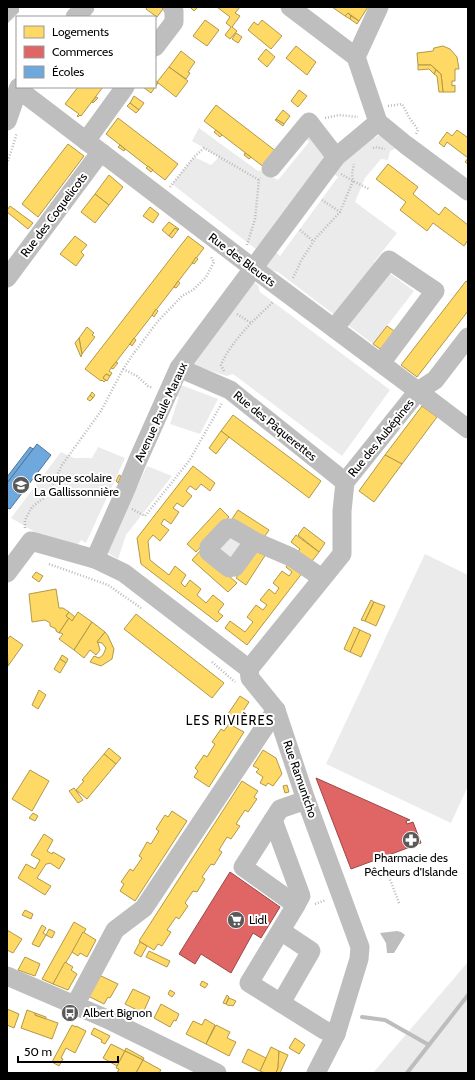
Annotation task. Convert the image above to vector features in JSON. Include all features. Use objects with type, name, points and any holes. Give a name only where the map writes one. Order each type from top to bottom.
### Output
[{"type":"street","points":[[76,16],[85,7]]},
{"type":"street","points":[[156,46],[174,22],[174,11],[172,7]]},
{"type":"street","points":[[290,7],[356,57],[382,114],[406,145],[468,191]]},
{"type":"street","points":[[356,57],[379,7]]},
{"type":"street","points":[[13,124],[19,88]]},
{"type":"street","name":"Rue des Bleuets","points":[[19,88],[161,198],[255,266],[335,329],[468,429]]},
{"type":"street","points":[[86,140],[124,88]]},
{"type":"street","name":"Avenue Paule Maraux","points":[[95,559],[179,368],[333,162],[382,114]]},
{"type":"street","points":[[265,174],[309,122],[333,162]]},
{"type":"street","name":"Rue des Coquelicots","points":[[7,278],[94,160],[102,153]]},
{"type":"street","points":[[335,329],[389,260],[435,291],[380,363]]},
{"type":"street","name":"Rue des Aubépines","points":[[249,669],[342,554],[342,511],[345,482],[418,391],[435,380],[468,337]]},
{"type":"street","name":"Rue des Pâquerettes","points":[[179,368],[230,390],[345,482]]},
{"type":"street","points":[[7,573],[30,541],[95,559]]},
{"type":"street","points":[[254,541],[291,557],[322,578]]},
{"type":"street","name":"Rue Ramuntcho","points":[[95,559],[124,573],[249,669],[250,678],[276,710],[306,800],[360,947],[360,959],[336,1034],[316,1073]]},
{"type":"street","points":[[75,1005],[115,930],[144,908],[276,710]]},
{"type":"street","points":[[296,905],[243,866],[280,809],[306,800]]},
{"type":"street","points":[[273,820],[301,896],[249,983],[324,1030],[336,1034]]},
{"type":"street","points":[[281,931],[311,951],[281,1003]]},
{"type":"street","points":[[7,976],[107,1019],[217,1073]]},
{"type":"path","points":[[382,114],[402,104],[408,117],[418,130],[406,145]]},
{"type":"path","points":[[309,122],[339,115],[358,116]]},
{"type":"path","points":[[7,164],[13,124]]},
{"type":"path","points":[[161,198],[194,157],[204,148],[265,174],[255,219],[245,253],[255,266]]},
{"type":"path","points":[[333,162],[353,181],[369,189]]},
{"type":"path","points":[[311,191],[340,212]]},
{"type":"path","points":[[30,541],[25,531],[25,520],[32,507],[45,497],[50,490],[62,465],[101,411],[123,369],[158,320],[182,296],[193,290],[206,277],[214,262],[211,256]]},
{"type":"path","points":[[123,369],[137,376],[148,386],[159,391]]},
{"type":"path","points":[[388,874],[399,903]]},
{"type":"shaded area","points":[[7,7],[19,7],[19,12],[7,24]]},
{"type":"shaded area","points":[[199,128],[258,171],[271,168],[271,176],[278,180],[309,142],[301,133],[308,133],[328,158],[257,250],[172,184],[194,157],[211,165],[219,157],[192,141]]},
{"type":"shaded area","points":[[366,132],[375,138],[380,134],[399,147],[390,151],[388,160],[381,159],[365,178],[355,202],[397,233],[374,262],[414,291],[373,344],[278,272],[269,270],[257,263],[269,246],[280,256],[338,177],[327,170]]},
{"type":"shaded area","points":[[246,277],[258,285],[260,292],[390,390],[342,456],[233,374],[227,376],[192,365]]},
{"type":"shaded area","points":[[181,385],[218,399],[200,434],[170,424],[179,397],[174,396]]},
{"type":"shaded area","points":[[98,447],[125,458],[86,543],[81,540],[76,547],[42,536],[11,518],[61,452],[74,458],[92,458]]},
{"type":"shaded area","points":[[147,466],[172,476],[126,535],[118,559],[106,552]]},
{"type":"shaded area","points":[[229,535],[242,543],[230,561],[218,547]]},
{"type":"shaded area","points":[[425,554],[468,575],[468,786],[451,823],[326,764]]},
{"type":"shaded area","points":[[397,931],[405,935],[394,953],[387,953],[386,943],[380,933]]},
{"type":"shaded area","points":[[468,962],[468,1073],[373,1073]]},
{"type":"building: Logements","points":[[147,7],[161,7],[163,9],[157,17],[146,9]]},
{"type":"building: Logements","points":[[190,7],[198,7],[194,11]]},
{"type":"building: Logements","points":[[217,7],[240,7],[235,13],[240,16],[232,27],[237,31],[230,39],[225,35],[231,27],[226,23],[230,17]]},
{"type":"building: Logements","points":[[332,7],[368,7],[359,21],[348,13],[345,16]]},
{"type":"building: Logements","points":[[348,13],[351,16],[350,19],[345,16]]},
{"type":"building: Logements","points":[[351,16],[359,21],[357,24],[350,19]]},
{"type":"building: Logements","points":[[205,20],[219,30],[207,46],[193,36]]},
{"type":"building: Logements","points":[[262,20],[282,36],[271,49],[248,30],[254,22],[258,25]]},
{"type":"building: Logements","points":[[236,33],[242,37],[238,43],[232,39]]},
{"type":"building: Logements","points":[[296,46],[316,62],[307,75],[286,58]]},
{"type":"building: Logements","points":[[443,46],[450,49],[457,57],[459,69],[455,69],[455,81],[452,81],[452,86],[455,85],[455,92],[443,92],[441,74],[431,65],[418,65],[417,53],[433,51],[434,48]]},
{"type":"building: Logements","points":[[266,49],[275,57],[267,67],[258,59]]},
{"type":"building: Logements","points":[[181,51],[195,62],[188,72],[190,73],[186,79],[169,67]]},
{"type":"building: Logements","points":[[418,65],[431,65],[436,70],[434,74],[429,69],[418,70]]},
{"type":"building: Logements","points":[[169,67],[188,81],[176,97],[157,82]]},
{"type":"building: Logements","points":[[436,70],[441,74],[443,92],[439,92],[437,76],[434,74]]},
{"type":"building: Logements","points":[[77,88],[102,88],[81,116],[80,115],[78,117],[77,116],[79,114],[65,104]]},
{"type":"building: Logements","points":[[144,88],[154,88],[151,93]]},
{"type":"building: Logements","points":[[299,90],[307,96],[298,107],[291,101]]},
{"type":"building: Logements","points":[[134,96],[144,103],[139,110],[130,103]]},
{"type":"building: Logements","points":[[96,97],[98,98],[93,103],[92,102]]},
{"type":"building: Logements","points":[[130,103],[139,110],[136,113],[127,106]]},
{"type":"building: Logements","points":[[216,105],[277,152],[265,168],[204,121]]},
{"type":"building: Logements","points":[[283,110],[290,116],[284,124],[276,119]]},
{"type":"building: Logements","points":[[118,118],[178,164],[165,180],[106,134]]},
{"type":"building: Logements","points":[[276,119],[284,124],[283,126],[275,120]]},
{"type":"building: Logements","points":[[216,130],[222,135],[220,137],[214,132]]},
{"type":"building: Logements","points":[[457,130],[467,137],[468,135],[468,158],[447,142],[444,147],[439,143],[447,132],[452,136]]},
{"type":"building: Logements","points":[[68,144],[84,156],[38,217],[22,204]]},
{"type":"building: Logements","points":[[120,145],[125,149],[124,151],[118,147]]},
{"type":"building: Logements","points":[[245,153],[251,157],[249,159],[244,155]]},
{"type":"building: Logements","points":[[388,164],[418,187],[413,194],[439,215],[445,207],[468,225],[468,240],[464,246],[433,223],[427,231],[400,210],[406,202],[376,179]]},
{"type":"building: Logements","points":[[148,166],[153,170],[151,172],[146,168]]},
{"type":"building: Logements","points":[[109,175],[123,187],[109,205],[95,194]]},
{"type":"building: Logements","points":[[95,194],[109,205],[95,223],[81,212]]},
{"type":"building: Logements","points":[[10,206],[33,223],[28,229],[7,212]]},
{"type":"building: Logements","points":[[150,207],[159,214],[153,223],[143,216]]},
{"type":"building: Logements","points":[[169,222],[179,229],[178,230],[175,228],[169,236],[162,230]]},
{"type":"building: Logements","points":[[175,228],[178,230],[172,238],[169,236]]},
{"type":"building: Logements","points":[[75,236],[87,245],[81,252],[84,255],[76,266],[60,254]]},
{"type":"building: Logements","points":[[188,236],[204,248],[109,371],[112,373],[110,376],[106,374],[103,378],[106,380],[104,382],[102,380],[101,381],[85,369]]},
{"type":"building: Logements","points":[[196,257],[198,259],[194,264],[192,263]]},
{"type":"building: Logements","points":[[178,281],[180,283],[176,288],[174,287]]},
{"type":"building: Logements","points":[[466,281],[468,282],[468,311],[417,377],[401,365]]},
{"type":"building: Logements","points":[[156,309],[158,311],[154,317],[152,315]]},
{"type":"building: Logements","points":[[387,326],[397,333],[383,351],[373,344]]},
{"type":"building: Logements","points":[[87,327],[94,333],[92,335],[95,337],[82,354],[79,338]]},
{"type":"building: Logements","points":[[79,338],[82,354],[81,357],[75,343]]},
{"type":"building: Logements","points":[[134,338],[136,340],[132,346],[130,344]]},
{"type":"building: Logements","points":[[116,362],[118,363],[113,369],[111,368]]},
{"type":"building: Logements","points":[[106,374],[110,376],[107,381],[103,378]]},
{"type":"building: Logements","points":[[92,392],[95,395],[93,398],[90,395]]},
{"type":"building: Logements","points":[[90,395],[93,398],[90,401],[87,399]]},
{"type":"building: Logements","points":[[422,406],[437,417],[402,464],[385,455]]},
{"type":"building: Logements","points":[[233,415],[321,481],[309,498],[221,431]]},
{"type":"building: Logements","points":[[221,431],[229,437],[216,454],[209,448]]},
{"type":"building: Logements","points":[[385,455],[402,464],[374,502],[359,491]]},
{"type":"building: Logements","points":[[193,466],[215,483],[210,491],[201,484],[196,490],[190,486],[186,491],[192,496],[183,507],[177,503],[173,508],[179,512],[171,524],[164,519],[161,524],[169,530],[160,541],[153,535],[148,541],[150,560],[169,575],[175,566],[186,575],[181,583],[185,587],[190,580],[201,589],[197,595],[206,603],[213,595],[224,604],[218,612],[223,616],[217,622],[141,564],[137,538]]},
{"type":"building: Logements","points":[[119,475],[121,476],[118,483],[116,481]]},
{"type":"building: Logements","points":[[220,508],[229,517],[196,552],[187,544]]},
{"type":"building: Logements","points":[[238,510],[269,530],[263,539],[232,519]]},
{"type":"building: Logements","points":[[304,527],[325,543],[319,552],[298,535]]},
{"type":"building: Logements","points":[[296,535],[319,552],[309,565],[295,555],[300,549],[291,542]]},
{"type":"building: Logements","points":[[257,547],[266,554],[246,585],[236,578]]},
{"type":"building: Logements","points":[[200,551],[237,583],[228,592],[192,560]]},
{"type":"building: Logements","points":[[289,562],[303,572],[247,645],[225,628],[230,621],[245,632],[253,622],[247,617],[256,605],[263,610],[267,605],[260,600],[269,589],[275,594],[279,588],[273,583],[282,571],[289,576],[292,572],[286,567]]},
{"type":"building: Logements","points":[[36,572],[43,576],[39,582],[32,577]]},
{"type":"building: Logements","points":[[56,589],[59,608],[63,608],[69,612],[66,616],[69,618],[59,633],[56,629],[50,626],[50,623],[45,620],[32,622],[29,594]]},
{"type":"building: Logements","points":[[371,600],[374,602],[365,621],[361,620]]},
{"type":"building: Logements","points":[[374,602],[385,606],[376,626],[365,621]]},
{"type":"building: Logements","points":[[69,612],[75,617],[72,621],[66,616]]},
{"type":"building: Logements","points":[[78,612],[92,622],[74,650],[59,639],[63,634],[59,633],[69,618],[72,621]]},
{"type":"building: Logements","points":[[136,614],[224,683],[212,698],[124,629]]},
{"type":"building: Logements","points":[[92,622],[105,632],[97,642],[100,650],[96,655],[90,650],[84,658],[74,650]]},
{"type":"building: Logements","points":[[354,627],[360,630],[350,652],[344,649]]},
{"type":"building: Logements","points":[[360,630],[371,635],[361,657],[350,652]]},
{"type":"building: Logements","points":[[105,632],[114,649],[112,659],[101,666],[90,662],[94,656],[99,658],[103,655],[106,648],[102,643],[97,642]]},
{"type":"building: Logements","points":[[10,636],[23,645],[8,666],[7,640]]},
{"type":"building: Logements","points":[[62,655],[68,659],[66,663],[60,659]]},
{"type":"building: Logements","points":[[60,659],[66,663],[60,673],[54,669]]},
{"type":"building: Logements","points":[[39,690],[46,695],[38,709],[32,705]]},
{"type":"building: Logements","points":[[240,696],[249,702],[235,723],[226,717]]},
{"type":"building: Logements","points":[[229,724],[244,732],[209,787],[194,777],[198,771],[195,768],[204,755],[207,757],[215,744],[212,742],[221,729],[224,731]]},
{"type":"building: Logements","points":[[109,748],[121,758],[116,764],[104,754]]},
{"type":"building: Logements","points":[[263,750],[276,758],[282,774],[273,786],[268,783],[266,786],[260,783],[263,777],[256,772],[259,769],[253,766]]},
{"type":"building: Logements","points":[[104,754],[116,764],[87,799],[76,790],[84,781],[82,780]]},
{"type":"building: Logements","points":[[30,770],[49,781],[32,811],[12,799]]},
{"type":"building: Logements","points":[[242,781],[258,791],[254,797],[257,799],[248,812],[245,810],[236,824],[240,826],[231,839],[227,837],[219,850],[222,852],[214,865],[211,864],[202,877],[205,879],[197,892],[193,891],[185,903],[188,906],[179,919],[176,917],[167,930],[171,932],[162,946],[158,944],[154,950],[139,941]]},
{"type":"building: Logements","points":[[287,785],[289,792],[285,793],[283,786]]},
{"type":"building: Logements","points":[[74,788],[83,800],[78,803],[69,791]]},
{"type":"building: Logements","points":[[172,811],[187,821],[135,901],[120,891],[124,884],[121,882],[130,869],[133,871],[142,858],[139,856],[147,842],[151,844],[159,831],[156,829],[165,815],[168,817]]},
{"type":"building: Logements","points":[[33,813],[38,816],[35,821],[29,818]]},
{"type":"building: Logements","points":[[44,834],[53,840],[47,851],[52,854],[53,852],[65,859],[59,869],[50,863],[46,864],[37,878],[51,886],[45,895],[18,878],[26,864],[35,869],[40,860],[31,855]]},
{"type":"building: Logements","points":[[25,910],[33,914],[31,919],[22,915]]},
{"type":"building: Logements","points":[[74,922],[86,929],[53,984],[42,979]]},
{"type":"building: Logements","points":[[42,925],[46,928],[43,933],[46,935],[39,947],[32,944]]},
{"type":"building: Logements","points":[[49,929],[55,932],[52,938],[46,935]]},
{"type":"building: Logements","points":[[7,930],[22,939],[13,953],[7,950]]},
{"type":"building: Logements","points":[[83,932],[96,940],[87,957],[80,953],[78,956],[72,952]]},
{"type":"building: Logements","points":[[140,942],[147,946],[141,957],[134,953]]},
{"type":"building: Logements","points":[[149,951],[170,961],[167,967],[146,957]]},
{"type":"building: Logements","points":[[25,957],[40,964],[35,976],[18,970]]},
{"type":"building: Logements","points":[[65,962],[73,967],[71,970],[77,974],[68,990],[53,984]]},
{"type":"building: Logements","points":[[99,975],[118,984],[110,998],[108,997],[104,1004],[88,996]]},
{"type":"building: Logements","points":[[202,981],[208,984],[205,988],[200,985]]},
{"type":"building: Logements","points":[[133,989],[150,997],[143,1013],[125,1004]]},
{"type":"building: Logements","points":[[170,990],[175,993],[172,997],[168,994]]},
{"type":"building: Logements","points":[[227,995],[229,997],[226,1004],[223,1003]]},
{"type":"building: Logements","points":[[229,998],[236,1001],[233,1006],[226,1004]]},
{"type":"building: Logements","points":[[161,1004],[179,1014],[176,1021],[174,1020],[170,1027],[154,1018]]},
{"type":"building: Logements","points":[[7,1009],[19,1014],[14,1028],[7,1025]]},
{"type":"building: Logements","points":[[27,1010],[35,1013],[35,1015],[58,1023],[52,1039],[21,1028]]},
{"type":"building: Logements","points":[[35,1013],[46,1017],[46,1019],[35,1015]]},
{"type":"building: Logements","points":[[205,1019],[215,1025],[206,1044],[186,1034],[193,1021],[202,1025]]},
{"type":"building: Logements","points":[[72,1025],[86,1031],[75,1053],[66,1048],[59,1066],[52,1062]]},
{"type":"building: Logements","points":[[216,1025],[230,1032],[227,1038],[236,1042],[229,1056],[206,1044]]},
{"type":"building: Logements","points":[[94,1028],[110,1036],[105,1044],[101,1042],[102,1040],[91,1034]]},
{"type":"building: Logements","points":[[295,1038],[305,1045],[299,1054],[289,1048]]},
{"type":"building: Logements","points":[[111,1044],[125,1051],[117,1066],[103,1058]]},
{"type":"building: Logements","points":[[271,1047],[279,1051],[278,1068],[276,1073],[265,1073],[260,1071]]},
{"type":"building: Logements","points":[[126,1048],[144,1058],[143,1060],[125,1051]]},
{"type":"building: Logements","points":[[248,1049],[266,1058],[260,1071],[242,1062]]},
{"type":"building: Logements","points":[[125,1051],[143,1060],[136,1073],[117,1073],[119,1069],[116,1068]]},
{"type":"building: Logements","points":[[279,1051],[288,1055],[280,1073],[276,1073],[278,1068]]},
{"type":"building: Logements","points":[[143,1060],[161,1070],[159,1073],[136,1073]]},
{"type":"building: Commerces","points":[[316,778],[410,820],[406,821],[407,824],[413,822],[421,843],[351,869]]},
{"type":"building: Commerces","name":"Lidl","points":[[230,872],[280,907],[261,938],[253,933],[231,973],[201,954],[195,964],[179,954]]},
{"type":"building: Écoles","points":[[37,444],[51,455],[10,509],[7,508],[7,483]]},
{"type":"building: Écoles","points":[[30,447],[33,449],[7,483],[7,477]]},
{"type":"waterway","points":[[407,1073],[468,995]]},
{"type":"waterway","points":[[362,1017],[385,1020],[429,1045]]},
{"type":"place","name":"Groupe scolaire La Gallissonnière","points":[[21,485]]},
{"type":"place","name":"Pharmacie des Pêcheurs d'Islande","points":[[411,840]]},
{"type":"place","name":"Lidl","points":[[236,920]]},
{"type":"place","name":"Albert Bignon","points":[[70,1013]]},
{"type":"district","name":"LES RIVIÈRES","points":[[230,720]]}]
